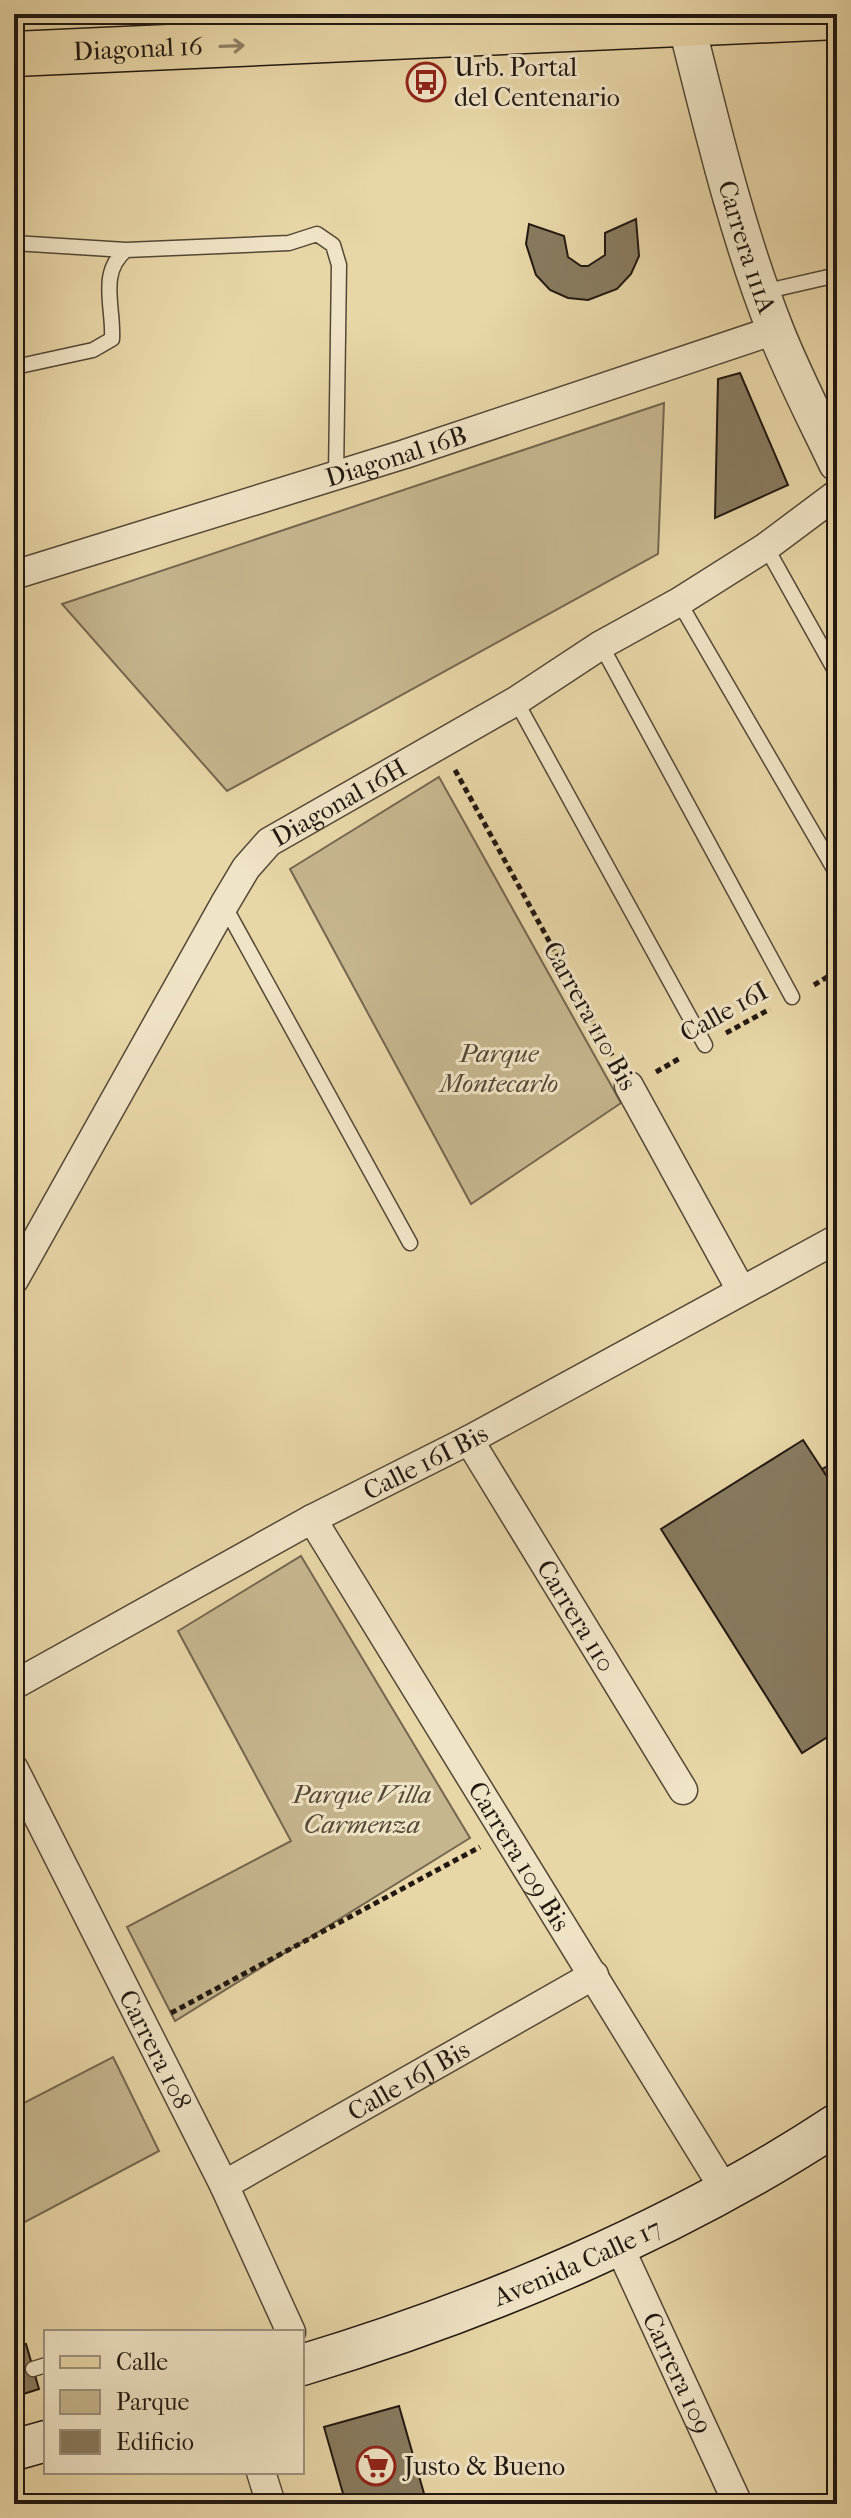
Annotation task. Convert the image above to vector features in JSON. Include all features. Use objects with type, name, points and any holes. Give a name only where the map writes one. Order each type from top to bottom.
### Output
[{"type":"main road","name":"Diagonal 16","points":[[14,54],[837,17]]},
{"type":"main road","name":"Avenida Calle 17","points":[[304,2354],[427,2324],[618,2244],[726,2192],[837,2124]]},
{"type":"main road","points":[[14,2450],[44,2442]]},
{"type":"street","name":"Carrera 111A","points":[[686,23],[726,184],[775,330],[837,463]]},
{"type":"street","name":"Diagonal 16B","points":[[14,575],[336,476],[775,330]]},
{"type":"street","name":"Diagonal 16H","points":[[14,1280],[224,905],[246,868],[269,842],[439,742],[516,701],[601,645],[679,602],[766,547],[837,494]]},
{"type":"street","name":"Carrera 110 Bis","points":[[629,1086],[741,1290]]},
{"type":"street","name":"Calle 16I Bis","points":[[14,1685],[312,1519],[469,1440],[837,1239]]},
{"type":"street","name":"Carrera 110","points":[[469,1440],[683,1790]]},
{"type":"street","name":"Carrera 109 Bis","points":[[312,1519],[726,2192]]},
{"type":"street","name":"Carrera 108","points":[[14,1769],[142,2028],[224,2185],[289,2330]]},
{"type":"street","name":"Calle 16J Bis","points":[[224,2185],[594,1975]]},
{"type":"street","name":"Carrera 109","points":[[618,2244],[738,2504]]},
{"type":"street","points":[[262,2474],[271,2504]]},
{"type":"lane","points":[[14,243],[126,250],[289,243],[317,234],[333,245],[339,265],[336,476]]},
{"type":"lane","points":[[15,367],[93,350],[112,339],[114,316],[107,287],[115,259],[126,250]]},
{"type":"lane","points":[[762,292],[837,275]]},
{"type":"lane","points":[[766,547],[837,674]]},
{"type":"lane","points":[[679,602],[837,874]]},
{"type":"lane","points":[[601,645],[792,997]]},
{"type":"lane","points":[[516,701],[705,1045]]},
{"type":"lane","points":[[224,905],[410,1243]]},
{"type":"path","name":"Carrera 110 Bis","points":[[439,742],[629,1086]]},
{"type":"path","name":"Calle 16I","points":[[629,1086],[837,971]]},
{"type":"path","points":[[142,2028],[506,1833]]},
{"type":"green space","points":[[664,403],[658,554],[227,791],[62,604]]},
{"type":"green space","name":"Parque Montecarlo","points":[[439,777],[621,1103],[471,1204],[290,869]]},
{"type":"green space","name":"Parque Villa Carmenza","points":[[301,1556],[470,1838],[175,2021],[127,1927],[291,1841],[178,1631]]},
{"type":"green space","points":[[113,2057],[159,2151],[25,2222],[14,2202],[14,2108]]},
{"type":"building","points":[[636,219],[639,256],[631,274],[617,289],[588,300],[568,298],[550,290],[536,275],[526,244],[529,224],[564,236],[568,257],[581,266],[588,266],[605,255],[605,233]]},
{"type":"building","points":[[740,373],[788,485],[715,518],[718,379]]},
{"type":"building","points":[[803,1440],[837,1492],[837,1731],[802,1753],[661,1529]]},
{"type":"building","points":[[837,1461],[837,1492],[822,1469]]},
{"type":"building","points":[[26,2344],[39,2389],[14,2397],[14,2347]]},
{"type":"building","name":"Justo & Bueno","points":[[399,2406],[427,2504],[346,2504],[324,2427]]},
{"type":"place","name":"Urb. Portal del Centenario","points":[[426,82]]},
{"type":"place","name":"Justo & Bueno","points":[[376,2466]]}]
